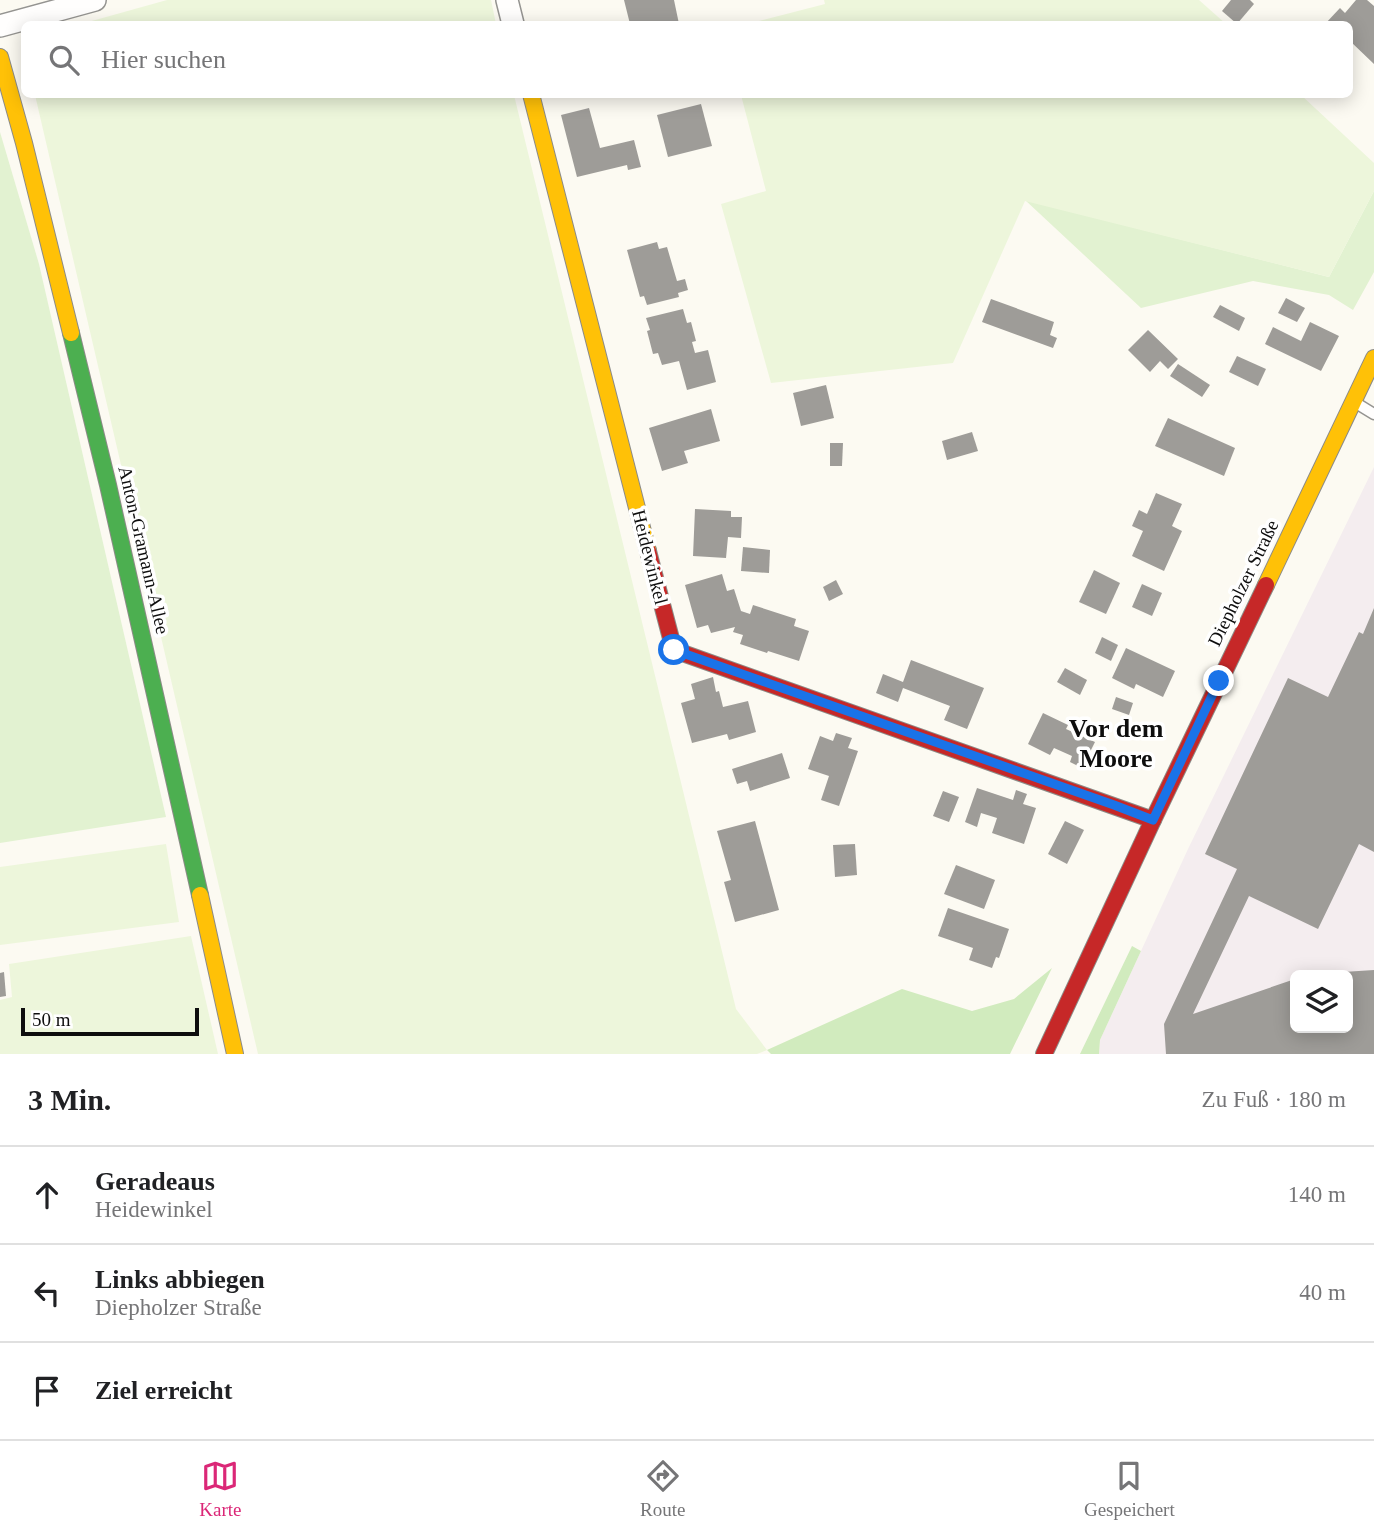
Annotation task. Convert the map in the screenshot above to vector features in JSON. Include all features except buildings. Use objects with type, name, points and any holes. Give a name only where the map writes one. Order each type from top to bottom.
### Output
[{"type":"street","points":[[0,26],[95,0]]},
{"type":"street","points":[[507,0],[512,21]]},
{"type":"street","name":"Anton-Gramann-Allee","points":[[0,57],[24,143],[108,485],[235,1054]]},
{"type":"street","name":"Heidewinkel","points":[[532,98],[674,650],[1153,820]]},
{"type":"street","name":"Diepholzer Straße","points":[[1044,1054],[1374,358]]},
{"type":"lane","points":[[1354,401],[1374,414]]},
{"type":"shaded area","points":[[1374,467],[1374,1054],[1099,1054],[1100,1040],[1188,849]]},
{"type":"green space","points":[[167,0],[491,0],[495,21],[92,21]]},
{"type":"green space","points":[[824,0],[1199,0],[1223,21],[759,21],[825,4]]},
{"type":"green space","points":[[36,98],[515,98],[736,1009],[767,1050],[757,1054],[258,1054]]},
{"type":"green space","points":[[742,98],[1304,98],[1374,163],[1374,191],[1329,277],[1025,201],[953,363],[771,383],[721,204],[766,191]]},
{"type":"green space","points":[[0,132],[39,264],[166,817],[0,843]]},
{"type":"green space","points":[[1374,191],[1374,272],[1353,310],[1329,295],[1253,281],[1141,308],[1025,200],[1329,277]]},
{"type":"green space","points":[[166,844],[179,922],[0,945],[0,867]]},
{"type":"green space","points":[[191,936],[218,1054],[0,1054],[0,1000],[12,997],[9,964]]},
{"type":"green space","points":[[1132,946],[1141,951],[1100,1040],[1099,1054],[1080,1054]]},
{"type":"green space","points":[[1052,968],[1010,1054],[771,1054],[767,1050],[902,989],[972,1011],[1014,999]]},
{"type":"traffic: fast","points":[[71,333],[200,895]]},
{"type":"traffic: slow","points":[[0,57],[71,333]]},
{"type":"traffic: slow","points":[[532,98],[648,551]]},
{"type":"traffic: slow","points":[[1266,585],[1374,358]]},
{"type":"traffic: slow","points":[[200,895],[235,1054]]},
{"type":"traffic: jam","points":[[648,551],[674,650],[1153,820]]},
{"type":"traffic: jam","points":[[1044,1054],[1266,585]]},
{"type":"district","name":"Vor dem Moore","points":[[1116,743]]},
{"type":"route","points":[[674,650],[1153,820],[1219,681]]}]
